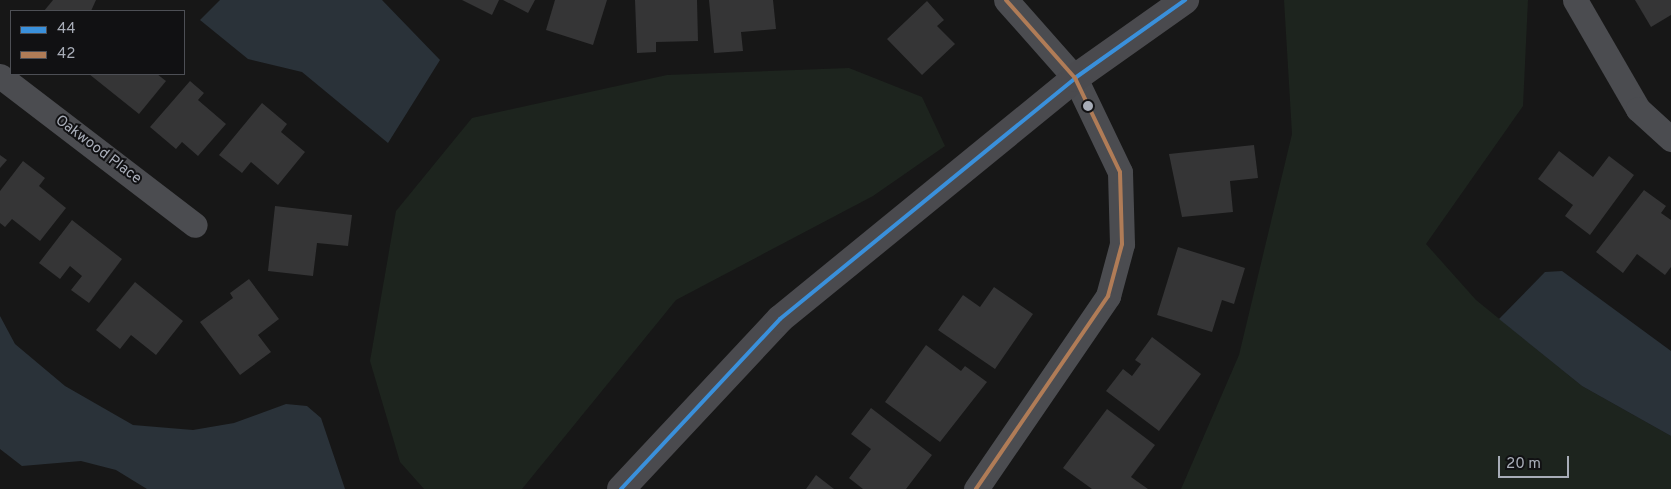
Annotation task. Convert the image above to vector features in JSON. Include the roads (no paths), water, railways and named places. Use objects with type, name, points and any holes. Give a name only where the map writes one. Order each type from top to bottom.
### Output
[{"type":"street","points":[[976,489],[1108,296],[1122,244],[1120,172],[1075,78],[1006,0]]},
{"type":"street","points":[[621,489],[780,319],[1075,78],[1185,0]]},
{"type":"street","points":[[1575,0],[1638,109],[1671,139]]},
{"type":"street","name":"Oakwood Place","points":[[0,76],[195,225]]}]
